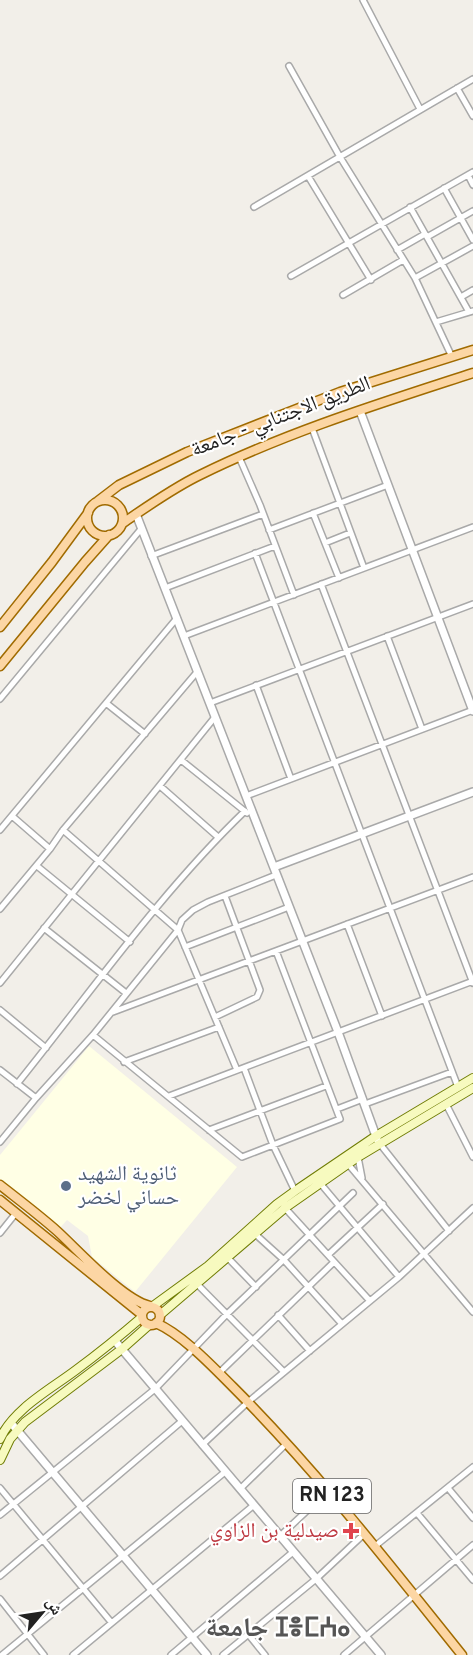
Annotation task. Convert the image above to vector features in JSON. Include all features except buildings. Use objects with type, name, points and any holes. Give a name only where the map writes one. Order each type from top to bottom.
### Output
[{"type":"main road","name":"الطريق الاجتنابي - جامعة","points":[[98,501],[127,480],[187,452],[340,392],[473,350]]},
{"type":"main road","name":"الطريق الاجتنابي - جامعة","points":[[123,522],[179,486],[239,458],[312,428],[473,373]]},
{"type":"main road","points":[[0,627],[57,556],[92,506],[98,501],[111,501],[117,504],[121,509],[123,522],[120,528],[109,536],[85,562],[0,666]]},
{"type":"main road","points":[[88,513],[90,527],[102,535],[109,536]]},
{"type":"main road","points":[[0,1439],[11,1423],[28,1407],[114,1341],[141,1316],[144,1309],[208,1266],[276,1204],[473,1078]]},
{"type":"main road","points":[[0,1460],[10,1439],[35,1414],[122,1349],[285,1208],[346,1161],[358,1157],[378,1140],[473,1088]]},
{"type":"main road","points":[[0,1185],[124,1291],[139,1302],[157,1309],[156,1320]]},
{"type":"main road","points":[[0,1200],[141,1316],[156,1320]]},
{"type":"main road","name":"RN 123","points":[[156,1320],[171,1325],[248,1402],[328,1491],[462,1655]]},
{"type":"main road","points":[[28,1407],[35,1414]]},
{"type":"street","points":[[363,0],[420,109]]},
{"type":"street","points":[[289,66],[340,158],[415,278],[452,357]]},
{"type":"street","points":[[254,207],[473,79]]},
{"type":"street","points":[[457,88],[473,116]]},
{"type":"street","points":[[291,276],[470,174],[473,185]]},
{"type":"street","points":[[308,176],[371,280]]},
{"type":"street","points":[[444,188],[473,240]]},
{"type":"street","points":[[410,207],[471,312],[436,322]]},
{"type":"street","points":[[397,250],[473,211]]},
{"type":"street","points":[[415,278],[473,246]]},
{"type":"street","points":[[342,295],[403,260]]},
{"type":"street","points":[[461,297],[473,290]]},
{"type":"street","points":[[246,796],[473,710],[360,411]]},
{"type":"street","points":[[312,428],[364,568]]},
{"type":"street","points":[[239,458],[294,595]]},
{"type":"street","points":[[269,530],[388,485]]},
{"type":"street","points":[[313,513],[339,578]]},
{"type":"street","points":[[136,514],[378,1140],[449,1231]]},
{"type":"street","points":[[151,556],[263,514]]},
{"type":"street","points":[[184,636],[473,527]]},
{"type":"street","points":[[0,699],[141,529]]},
{"type":"street","points":[[325,543],[350,533]]},
{"type":"street","points":[[165,588],[275,546]]},
{"type":"street","points":[[255,553],[458,1088]]},
{"type":"street","points":[[169,1096],[473,982],[321,584]]},
{"type":"street","points":[[210,703],[473,604]]},
{"type":"street","points":[[0,830],[177,618]]},
{"type":"street","points":[[387,636],[422,729]]},
{"type":"street","points":[[0,909],[37,866],[63,830],[198,672]]},
{"type":"street","points":[[256,686],[291,779]]},
{"type":"street","points":[[106,703],[146,734]]},
{"type":"street","points":[[0,983],[215,717]]},
{"type":"street","points":[[181,760],[255,819]]},
{"type":"street","points":[[160,786],[218,837]]},
{"type":"street","points":[[0,1142],[93,1035],[178,930],[182,920],[193,910],[275,871],[362,834],[473,792]]},
{"type":"street","points":[[17,1084],[155,911],[218,837],[245,811]]},
{"type":"street","points":[[12,816],[50,849]]},
{"type":"street","points":[[63,830],[178,930],[237,1070]]},
{"type":"street","points":[[37,866],[130,942]]},
{"type":"street","points":[[111,1013],[473,877]]},
{"type":"street","points":[[215,1017],[260,994],[225,896]]},
{"type":"street","points":[[185,947],[289,907]]},
{"type":"street","points":[[347,924],[382,1016]]},
{"type":"street","points":[[44,928],[126,993]]},
{"type":"street","points":[[93,1035],[242,1157],[340,1119],[276,951]]},
{"type":"street","points":[[0,1010],[46,1048]]},
{"type":"street","points":[[124,1062],[219,1027]]},
{"type":"street","points":[[244,1068],[273,1145],[295,1191]]},
{"type":"street","points":[[0,1070],[36,1098]]},
{"type":"street","points":[[337,1109],[452,1072]]},
{"type":"street","points":[[209,1130],[326,1086]]},
{"type":"street","points":[[446,1104],[473,1157]]},
{"type":"street","points":[[358,1157],[362,1180]]},
{"type":"street","points":[[346,1161],[473,1312]]},
{"type":"street","points":[[320,1183],[399,1278]]},
{"type":"street","points":[[0,1515],[155,1389],[192,1348],[353,1193]]},
{"type":"street","points":[[328,1255],[383,1204]]},
{"type":"street","points":[[285,1208],[370,1301]]},
{"type":"street","points":[[202,1444],[248,1402],[399,1278],[473,1208]]},
{"type":"street","points":[[0,1233],[16,1213]]},
{"type":"street","points":[[255,1233],[284,1260],[342,1324]]},
{"type":"street","points":[[227,1257],[256,1287]]},
{"type":"street","points":[[219,1373],[334,1262]]},
{"type":"street","points":[[197,1284],[284,1372]]},
{"type":"street","points":[[278,1315],[310,1351]]},
{"type":"street","points":[[114,1341],[381,1655]]},
{"type":"street","points":[[0,1576],[182,1421]]},
{"type":"street","points":[[11,1423],[207,1655]]},
{"type":"street","points":[[240,1489],[286,1444]]},
{"type":"street","points":[[374,1547],[473,1467]]},
{"type":"street","points":[[2,1655],[225,1472]]},
{"type":"street","points":[[0,1488],[111,1622]]},
{"type":"street","points":[[448,1488],[473,1518]]},
{"type":"street","points":[[280,1536],[328,1491]]},
{"type":"street","points":[[73,1655],[254,1505]]},
{"type":"street","points":[[417,1513],[473,1580]]},
{"type":"street","points":[[224,1655],[316,1579],[363,1535]]},
{"type":"street","points":[[344,1655],[473,1545]]},
{"type":"street","points":[[171,1655],[294,1552]]},
{"type":"street","points":[[0,1599],[44,1655]]},
{"type":"street","points":[[248,1634],[265,1655]]},
{"type":"shaded area","points":[[89,1046],[237,1167],[135,1292],[92,1257],[88,1236],[67,1220],[60,1228],[0,1181],[0,1155]]},
{"type":"place","name":"ثانوية الشهيد حساني لخضر","points":[[66,1186]]},
{"type":"place","name":"صيدلية بن الزاوي","points":[[351,1531]]},
{"type":"district","name":"جامعة ⵊⴻⵎⵄⴰ","points":[[278,1629]]}]
